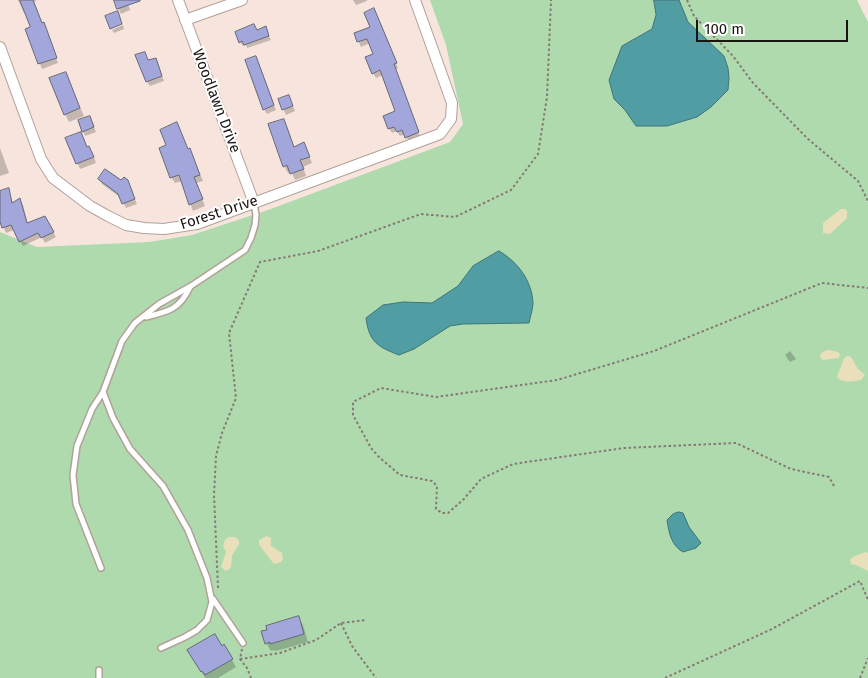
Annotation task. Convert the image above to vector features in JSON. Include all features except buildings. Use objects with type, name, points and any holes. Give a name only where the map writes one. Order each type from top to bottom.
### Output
[{"type":"street","name":"Woodlawn Drive","points":[[178,0],[254,203]]},
{"type":"street","points":[[185,20],[242,0]]},
{"type":"street","name":"Forest Drive","points":[[0,47],[46,169],[60,185],[90,206],[126,224],[144,228],[164,229],[197,224],[440,134],[451,119],[452,103],[415,0]]},
{"type":"lane","points":[[101,568],[76,504],[73,475],[77,446],[92,409],[103,392],[122,341],[136,323],[159,304],[191,286],[245,250],[255,226],[254,203]]},
{"type":"lane","points":[[144,318],[164,314],[173,309],[191,286]]},
{"type":"lane","points":[[103,392],[113,418],[130,449],[163,486],[188,530],[207,578],[212,602],[207,620],[185,638],[161,648]]},
{"type":"lane","points":[[211,597],[243,643]]},
{"type":"lane","points":[[99,670],[99,678]]},
{"type":"path","points":[[217,606],[218,577],[214,495],[216,456],[222,433],[236,398],[229,334],[260,262],[318,251],[421,214],[455,217],[511,190],[538,154],[547,97],[551,0]]},
{"type":"path","points":[[687,0],[694,16],[733,56],[753,83],[808,139],[858,181],[868,201]]},
{"type":"path","points":[[834,486],[829,477],[791,469],[736,443],[624,448],[513,464],[481,479],[463,500],[448,513],[442,513],[436,509],[437,486],[432,480],[400,475],[371,448],[353,414],[352,402],[381,388],[436,397],[557,380],[654,351],[822,283],[868,288]]},
{"type":"path","points":[[665,678],[772,629],[860,581],[868,600]]},
{"type":"path","points":[[240,659],[280,654],[316,640],[341,623],[366,620]]},
{"type":"path","points":[[341,623],[352,646],[376,678]]},
{"type":"path","points":[[243,643],[240,659],[252,678]]},
{"type":"path","points":[[860,678],[868,658]]},
{"type":"green space","points":[[430,0],[857,0],[868,22],[868,678],[0,678],[0,232],[37,247],[149,242],[192,235],[268,210],[450,142],[463,124],[446,45]]},
{"type":"sand","points":[[841,209],[847,211],[847,218],[830,234],[823,233],[823,223]]},
{"type":"sand","points":[[829,350],[838,352],[840,354],[839,358],[823,360],[820,357],[821,354]]},
{"type":"sand","points":[[847,356],[851,357],[858,369],[865,375],[861,380],[845,381],[837,377],[844,358]]},
{"type":"sand","points":[[267,536],[271,538],[271,546],[282,553],[283,559],[281,562],[274,564],[259,544],[259,540]]},
{"type":"sand","points":[[229,537],[235,537],[239,544],[232,556],[231,568],[226,571],[221,567],[226,552],[223,546],[225,540]]},
{"type":"sand","points":[[865,552],[868,553],[868,571],[851,564],[850,560]]},
{"type":"water","points":[[654,0],[679,0],[688,22],[724,56],[728,68],[728,90],[711,107],[697,117],[667,126],[636,126],[625,110],[614,99],[609,80],[622,46],[652,29],[656,15]]},
{"type":"water","points":[[499,251],[518,266],[530,287],[533,308],[529,323],[463,324],[450,326],[414,349],[399,355],[380,346],[372,338],[366,318],[383,305],[403,302],[432,303],[458,286],[473,266]]},
{"type":"water","points":[[683,513],[689,527],[701,543],[696,548],[683,552],[673,542],[667,520],[673,514]]}]
